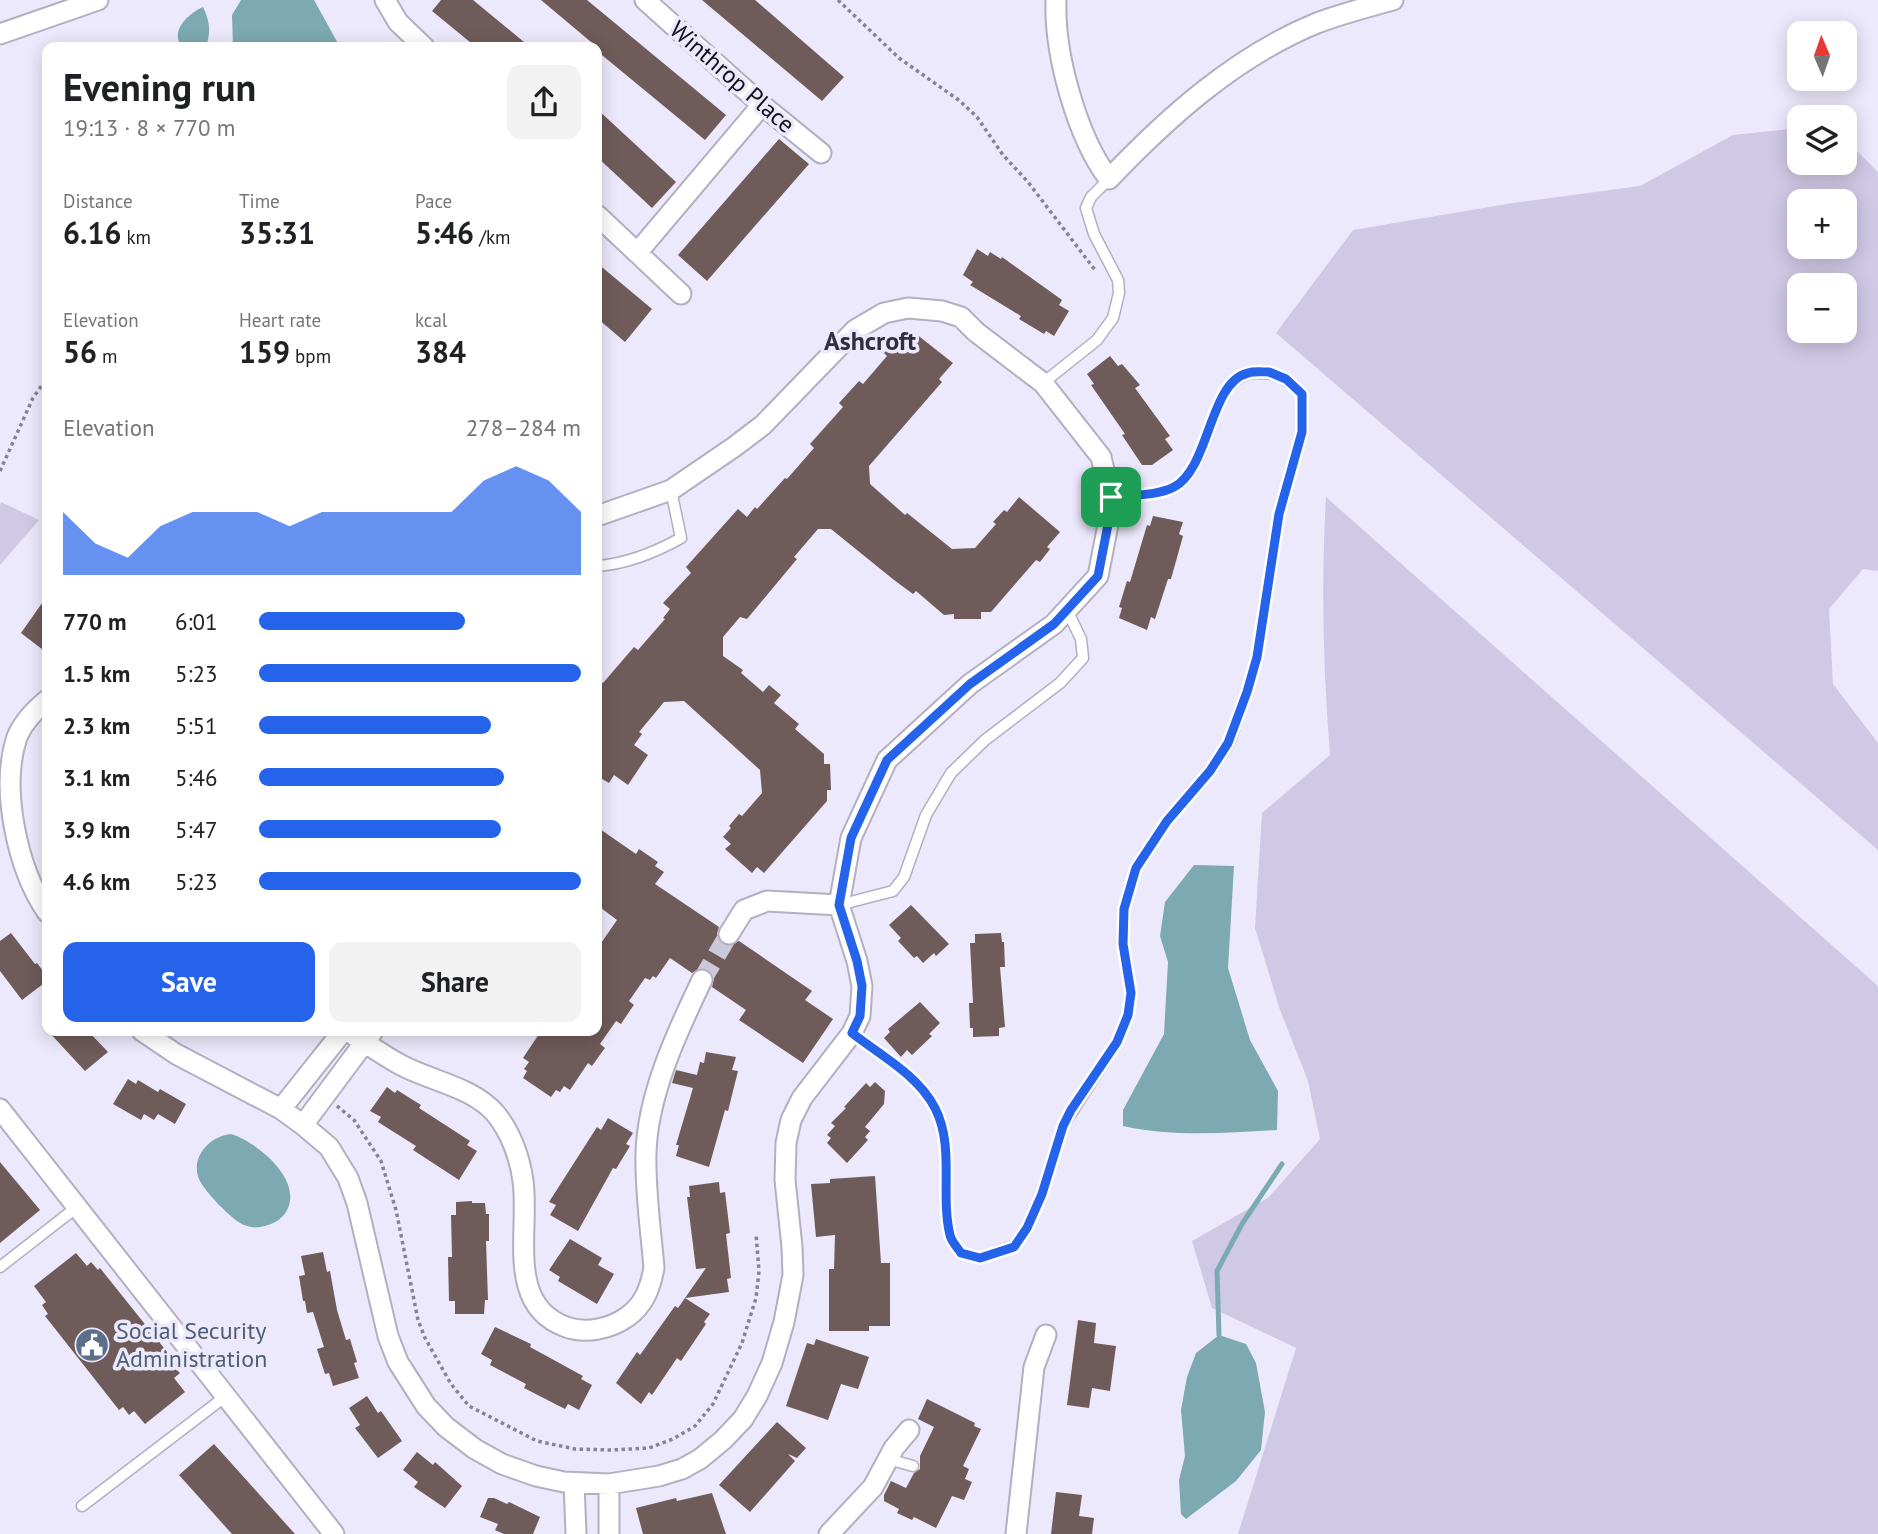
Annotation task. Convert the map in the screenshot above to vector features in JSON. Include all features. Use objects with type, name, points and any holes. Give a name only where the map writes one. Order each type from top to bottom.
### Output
[{"type":"street","points":[[385,0],[398,22],[419,42]]},
{"type":"street","name":"Winthrop Place","points":[[645,0],[762,105],[821,153]]},
{"type":"street","points":[[1056,0],[1059,42],[1068,85],[1089,149],[1109,179],[1203,91],[1240,64],[1314,24],[1393,0]]},
{"type":"street","points":[[0,34],[90,1]]},
{"type":"street","points":[[637,253],[762,105]]},
{"type":"street","points":[[602,220],[681,294]]},
{"type":"street","points":[[149,1036],[176,1054],[281,1109],[329,1147],[348,1178],[357,1203],[388,1336],[398,1362],[426,1406],[446,1427],[475,1449],[502,1464],[536,1476],[574,1483],[609,1485],[682,1469],[723,1440],[743,1419],[772,1363],[784,1322],[793,1275],[785,1180],[786,1143],[791,1120],[802,1098],[852,1033],[860,1016],[862,986],[839,905],[851,838],[887,760],[970,684],[1054,624],[1098,576],[1112,504],[1111,497],[1101,457],[1043,383],[976,332],[961,317],[942,311],[908,308],[884,313],[855,330],[763,425],[671,490],[602,514]]},
{"type":"street","points":[[42,705],[26,721],[17,736],[11,757],[9,780],[13,830],[24,866],[42,902]]},
{"type":"street","points":[[729,934],[744,911],[767,901],[839,905]]},
{"type":"street","points":[[303,1125],[369,1036],[403,1066],[479,1100],[494,1112],[511,1141],[523,1181],[524,1270],[532,1299],[555,1323],[570,1329],[602,1329],[634,1312],[651,1286],[654,1268],[646,1161],[650,1114],[674,1036],[702,980]]},
{"type":"street","points":[[281,1109],[341,1036]]},
{"type":"street","points":[[0,1109],[334,1534]]},
{"type":"street","points":[[1016,1534],[1034,1367],[1046,1335]]},
{"type":"street","points":[[829,1534],[873,1487],[894,1448],[909,1430]]},
{"type":"street","points":[[574,1483],[576,1534]]},
{"type":"street","points":[[609,1485],[609,1534]]},
{"type":"lane","points":[[1043,383],[1097,340],[1113,318],[1118,281],[1094,234],[1086,208],[1091,197],[1109,179]]},
{"type":"lane","points":[[852,1033],[920,1086],[936,1109],[942,1131],[947,1172],[950,1237],[961,1253],[980,1258],[1014,1247],[1027,1228],[1042,1194],[1063,1126],[1117,1042],[1128,1015],[1131,993],[1123,944],[1124,909],[1136,868],[1167,821],[1223,752],[1247,692],[1257,657],[1279,514],[1302,432],[1302,394],[1286,379],[1269,372],[1246,373],[1230,384],[1214,414],[1198,459],[1185,478],[1174,487],[1152,493],[1111,497]]},
{"type":"lane","points":[[602,566],[617,565],[656,551],[681,538],[671,490]]},
{"type":"lane","points":[[839,905],[893,891],[904,877],[926,815],[951,773],[985,740],[1060,683],[1083,658],[1081,639],[1067,610]]},
{"type":"lane","points":[[0,1267],[77,1208]]},
{"type":"lane","points":[[82,1506],[226,1396]]},
{"type":"lane","points":[[888,1459],[913,1466]]},
{"type":"path","points":[[838,0],[899,58],[960,100],[977,117],[1003,155],[1028,182],[1117,299]]},
{"type":"path","points":[[0,471],[33,398],[42,385]]},
{"type":"shaded area","points":[[241,0],[314,0],[337,42],[233,42],[232,15]]},
{"type":"shaded area","points":[[203,7],[209,27],[207,42],[180,42],[179,29],[192,14]]},
{"type":"shaded area","points":[[1787,129],[1787,175],[1857,175],[1857,151],[1878,172],[1878,571],[1863,569],[1829,609],[1833,684],[1878,743],[1878,850],[1276,333],[1353,230],[1513,203],[1640,186],[1733,135]]},
{"type":"shaded area","points":[[1326,497],[1878,986],[1878,1534],[1238,1534],[1296,1348],[1212,1308],[1192,1241],[1269,1197],[1320,1139],[1308,1081],[1280,1010],[1255,928],[1262,813],[1330,755],[1324,626]]},
{"type":"shaded area","points":[[1,502],[39,520],[0,565],[0,506]]},
{"type":"shaded area","points":[[1194,865],[1234,866],[1228,968],[1250,1040],[1278,1091],[1277,1130],[1180,1133],[1123,1126],[1123,1110],[1164,1034],[1168,962],[1160,936],[1165,902]]},
{"type":"shaded area","points":[[231,1134],[242,1138],[265,1154],[284,1176],[290,1200],[284,1215],[271,1224],[254,1227],[239,1222],[212,1198],[199,1179],[197,1163],[204,1149],[216,1139]]},
{"type":"shaded area","points":[[1219,1335],[1246,1344],[1256,1363],[1265,1412],[1261,1450],[1236,1481],[1186,1519],[1181,1514],[1179,1480],[1185,1456],[1181,1410],[1187,1377],[1196,1353]]},
{"type":"building","points":[[441,0],[473,0],[524,42],[470,42],[432,11]]},
{"type":"building","points":[[541,0],[587,0],[726,115],[705,140],[602,55],[602,42],[591,42]]},
{"type":"building","points":[[702,0],[755,0],[844,77],[822,101]]},
{"type":"building","points":[[602,114],[676,182],[652,208],[602,162]]},
{"type":"building","points":[[779,139],[809,164],[707,281],[678,255]]},
{"type":"building","points":[[977,249],[988,256],[990,252],[1001,259],[1002,257],[1062,300],[1059,305],[1069,311],[1054,336],[1046,331],[1044,334],[1019,319],[1021,316],[970,285],[973,282],[963,275]]},
{"type":"building","points":[[602,267],[652,309],[625,342],[602,322]]},
{"type":"building","points":[[911,330],[953,363],[939,379],[942,382],[869,466],[870,484],[905,515],[907,513],[952,549],[975,548],[996,524],[993,522],[1004,510],[1007,512],[1019,497],[1060,532],[1047,547],[1050,549],[1040,562],[1036,560],[991,612],[981,612],[981,619],[954,619],[954,614],[944,615],[916,591],[913,594],[831,529],[818,529],[747,619],[740,617],[723,637],[723,656],[743,670],[741,673],[763,692],[769,685],[781,695],[774,703],[799,724],[795,729],[824,754],[824,764],[830,764],[831,790],[827,790],[827,801],[764,873],[757,867],[752,873],[725,849],[731,844],[723,837],[739,814],[742,816],[762,793],[760,770],[684,701],[664,702],[639,732],[642,734],[634,745],[648,755],[628,785],[614,775],[609,783],[602,779],[602,682],[634,647],[638,650],[665,619],[663,618],[670,609],[663,603],[691,573],[686,567],[738,509],[747,517],[785,478],[787,479],[814,448],[810,444],[843,407],[839,403],[859,381],[863,384],[887,356],[884,353],[895,342],[899,345]]},
{"type":"building","points":[[1110,356],[1118,366],[1122,364],[1140,385],[1135,388],[1170,436],[1165,439],[1173,450],[1152,465],[1142,465],[1122,435],[1125,434],[1091,385],[1094,384],[1087,374]]},
{"type":"building","points":[[1153,516],[1183,522],[1179,534],[1183,536],[1171,579],[1168,579],[1155,619],[1151,617],[1147,630],[1119,618],[1122,608],[1119,607],[1127,581],[1130,582],[1147,525],[1150,526]]},
{"type":"building","points":[[42,603],[42,649],[21,633]]},
{"type":"building","points":[[602,830],[636,854],[639,849],[658,862],[655,866],[664,872],[655,884],[719,927],[717,934],[722,944],[729,946],[739,941],[812,991],[805,1000],[833,1019],[803,1063],[739,1020],[746,1010],[712,987],[714,978],[708,969],[700,968],[692,973],[670,958],[656,978],[645,978],[629,1001],[634,1005],[621,1024],[616,1021],[600,1044],[605,1048],[592,1066],[588,1063],[570,1090],[564,1086],[560,1092],[556,1090],[551,1097],[523,1078],[527,1071],[524,1069],[529,1062],[523,1058],[538,1036],[602,1036],[602,942],[617,920],[602,909]]},
{"type":"building","points":[[911,905],[949,944],[923,963],[917,956],[914,958],[898,941],[901,938],[889,925]]},
{"type":"building","points":[[11,933],[42,970],[42,985],[22,1000],[0,971],[0,941]]},
{"type":"building","points":[[1001,933],[1004,942],[1005,967],[1000,967],[1005,1027],[999,1028],[999,1036],[973,1037],[969,1003],[973,1003],[970,943],[975,943],[975,934]]},
{"type":"building","points":[[920,1002],[940,1023],[929,1034],[932,1036],[912,1055],[907,1050],[901,1057],[884,1038],[890,1032],[888,1029]]},
{"type":"building","points":[[53,1036],[93,1036],[108,1052],[85,1071]]},
{"type":"building","points":[[706,1052],[736,1057],[732,1070],[738,1071],[709,1167],[676,1156],[679,1145],[676,1145],[693,1088],[672,1083],[676,1070],[697,1075],[700,1062],[704,1063]]},
{"type":"building","points":[[128,1079],[136,1084],[138,1080],[158,1092],[160,1089],[186,1104],[175,1124],[158,1114],[154,1120],[144,1114],[141,1120],[113,1104]]},
{"type":"building","points":[[875,1082],[885,1091],[884,1104],[865,1127],[870,1131],[865,1137],[868,1140],[847,1163],[827,1143],[831,1138],[827,1135],[835,1126],[831,1123],[866,1083],[870,1087]]},
{"type":"building","points":[[387,1087],[421,1105],[419,1108],[470,1141],[467,1145],[477,1151],[459,1180],[413,1150],[416,1146],[378,1122],[381,1117],[370,1111]]},
{"type":"building","points":[[608,1118],[633,1133],[626,1144],[630,1146],[616,1169],[613,1168],[578,1231],[550,1215],[556,1205],[549,1202],[597,1127],[601,1130]]},
{"type":"building","points":[[0,1162],[40,1210],[0,1243]]},
{"type":"building","points":[[875,1176],[881,1263],[890,1263],[890,1326],[869,1326],[869,1331],[829,1331],[829,1269],[834,1269],[835,1235],[816,1237],[811,1184],[830,1183],[830,1179]]},
{"type":"building","points":[[719,1182],[720,1193],[725,1192],[730,1233],[726,1234],[731,1278],[727,1279],[729,1292],[685,1298],[706,1268],[696,1269],[687,1197],[690,1197],[689,1186]]},
{"type":"building","points":[[456,1202],[485,1203],[486,1214],[489,1214],[489,1241],[486,1241],[488,1300],[485,1300],[484,1314],[455,1314],[455,1301],[449,1301],[451,1215],[456,1215]]},
{"type":"building","points":[[570,1239],[602,1258],[598,1265],[614,1274],[597,1304],[558,1281],[560,1277],[549,1270]]},
{"type":"building","points":[[323,1252],[346,1340],[350,1339],[357,1362],[354,1363],[359,1378],[333,1386],[329,1373],[325,1374],[317,1349],[324,1347],[313,1312],[307,1313],[299,1276],[305,1275],[301,1256]]},
{"type":"building","points":[[76,1253],[87,1266],[91,1262],[98,1270],[100,1268],[176,1363],[173,1366],[180,1373],[174,1378],[185,1392],[145,1424],[134,1411],[129,1415],[123,1407],[119,1410],[45,1316],[48,1314],[42,1305],[46,1302],[34,1286]]},
{"type":"building","points":[[685,1298],[710,1314],[704,1322],[706,1324],[681,1361],[677,1358],[652,1395],[649,1392],[641,1404],[616,1383],[637,1352],[640,1355],[675,1306],[678,1308]]},
{"type":"building","points":[[1078,1320],[1096,1323],[1094,1343],[1116,1346],[1110,1391],[1092,1388],[1089,1408],[1067,1405]]},
{"type":"building","points":[[495,1327],[531,1344],[530,1347],[583,1376],[581,1379],[592,1385],[579,1410],[568,1404],[565,1409],[524,1388],[526,1384],[490,1365],[492,1360],[481,1354]]},
{"type":"building","points":[[816,1339],[869,1357],[858,1389],[841,1384],[828,1420],[786,1406],[807,1343],[814,1345]]},
{"type":"building","points":[[367,1396],[402,1441],[378,1458],[355,1428],[360,1425],[349,1408]]},
{"type":"building","points":[[927,1399],[975,1423],[974,1426],[981,1429],[963,1466],[969,1469],[965,1479],[972,1482],[964,1500],[952,1496],[936,1528],[914,1517],[912,1520],[897,1513],[899,1509],[884,1501],[891,1481],[906,1488],[914,1473],[920,1469],[920,1456],[934,1427],[918,1419]]},
{"type":"building","points":[[777,1422],[806,1448],[797,1458],[788,1454],[795,1461],[750,1512],[719,1485]]},
{"type":"building","points":[[214,1444],[295,1534],[232,1534],[179,1475]]},
{"type":"building","points":[[417,1452],[433,1465],[435,1462],[462,1486],[445,1508],[414,1487],[418,1482],[403,1470]]},
{"type":"building","points":[[1056,1492],[1082,1495],[1079,1516],[1094,1518],[1092,1534],[1051,1534]]},
{"type":"building","points":[[712,1493],[726,1534],[643,1534],[636,1508]]},
{"type":"building","points":[[488,1498],[507,1504],[509,1502],[540,1517],[533,1534],[504,1534],[495,1530],[498,1524],[480,1517]]},
{"type":"waterway","points":[[1219,1335],[1217,1271],[1242,1224],[1282,1164]]},
{"type":"tunnel","points":[[702,980],[729,934]]},
{"type":"place","name":"Social Security Administration","points":[[92,1345]]},
{"type":"district","name":"Ashcroft","points":[[870,341]]},
{"type":"route","points":[[1269,372],[1286,379],[1302,394],[1302,432],[1279,514],[1257,657],[1247,692],[1228,743],[1210,771],[1167,821],[1136,868],[1124,909],[1123,944],[1131,993],[1128,1015],[1117,1042],[1063,1126],[1042,1194],[1027,1228],[1014,1247],[980,1258],[961,1253],[950,1237],[947,1172],[942,1131],[936,1109],[920,1086],[852,1033],[860,1016],[862,986],[839,905],[851,838],[887,760],[970,684],[1054,624],[1098,576],[1112,504],[1111,497],[1152,493],[1174,487],[1185,478],[1198,459],[1214,414],[1230,384],[1246,373],[1269,372]]}]
